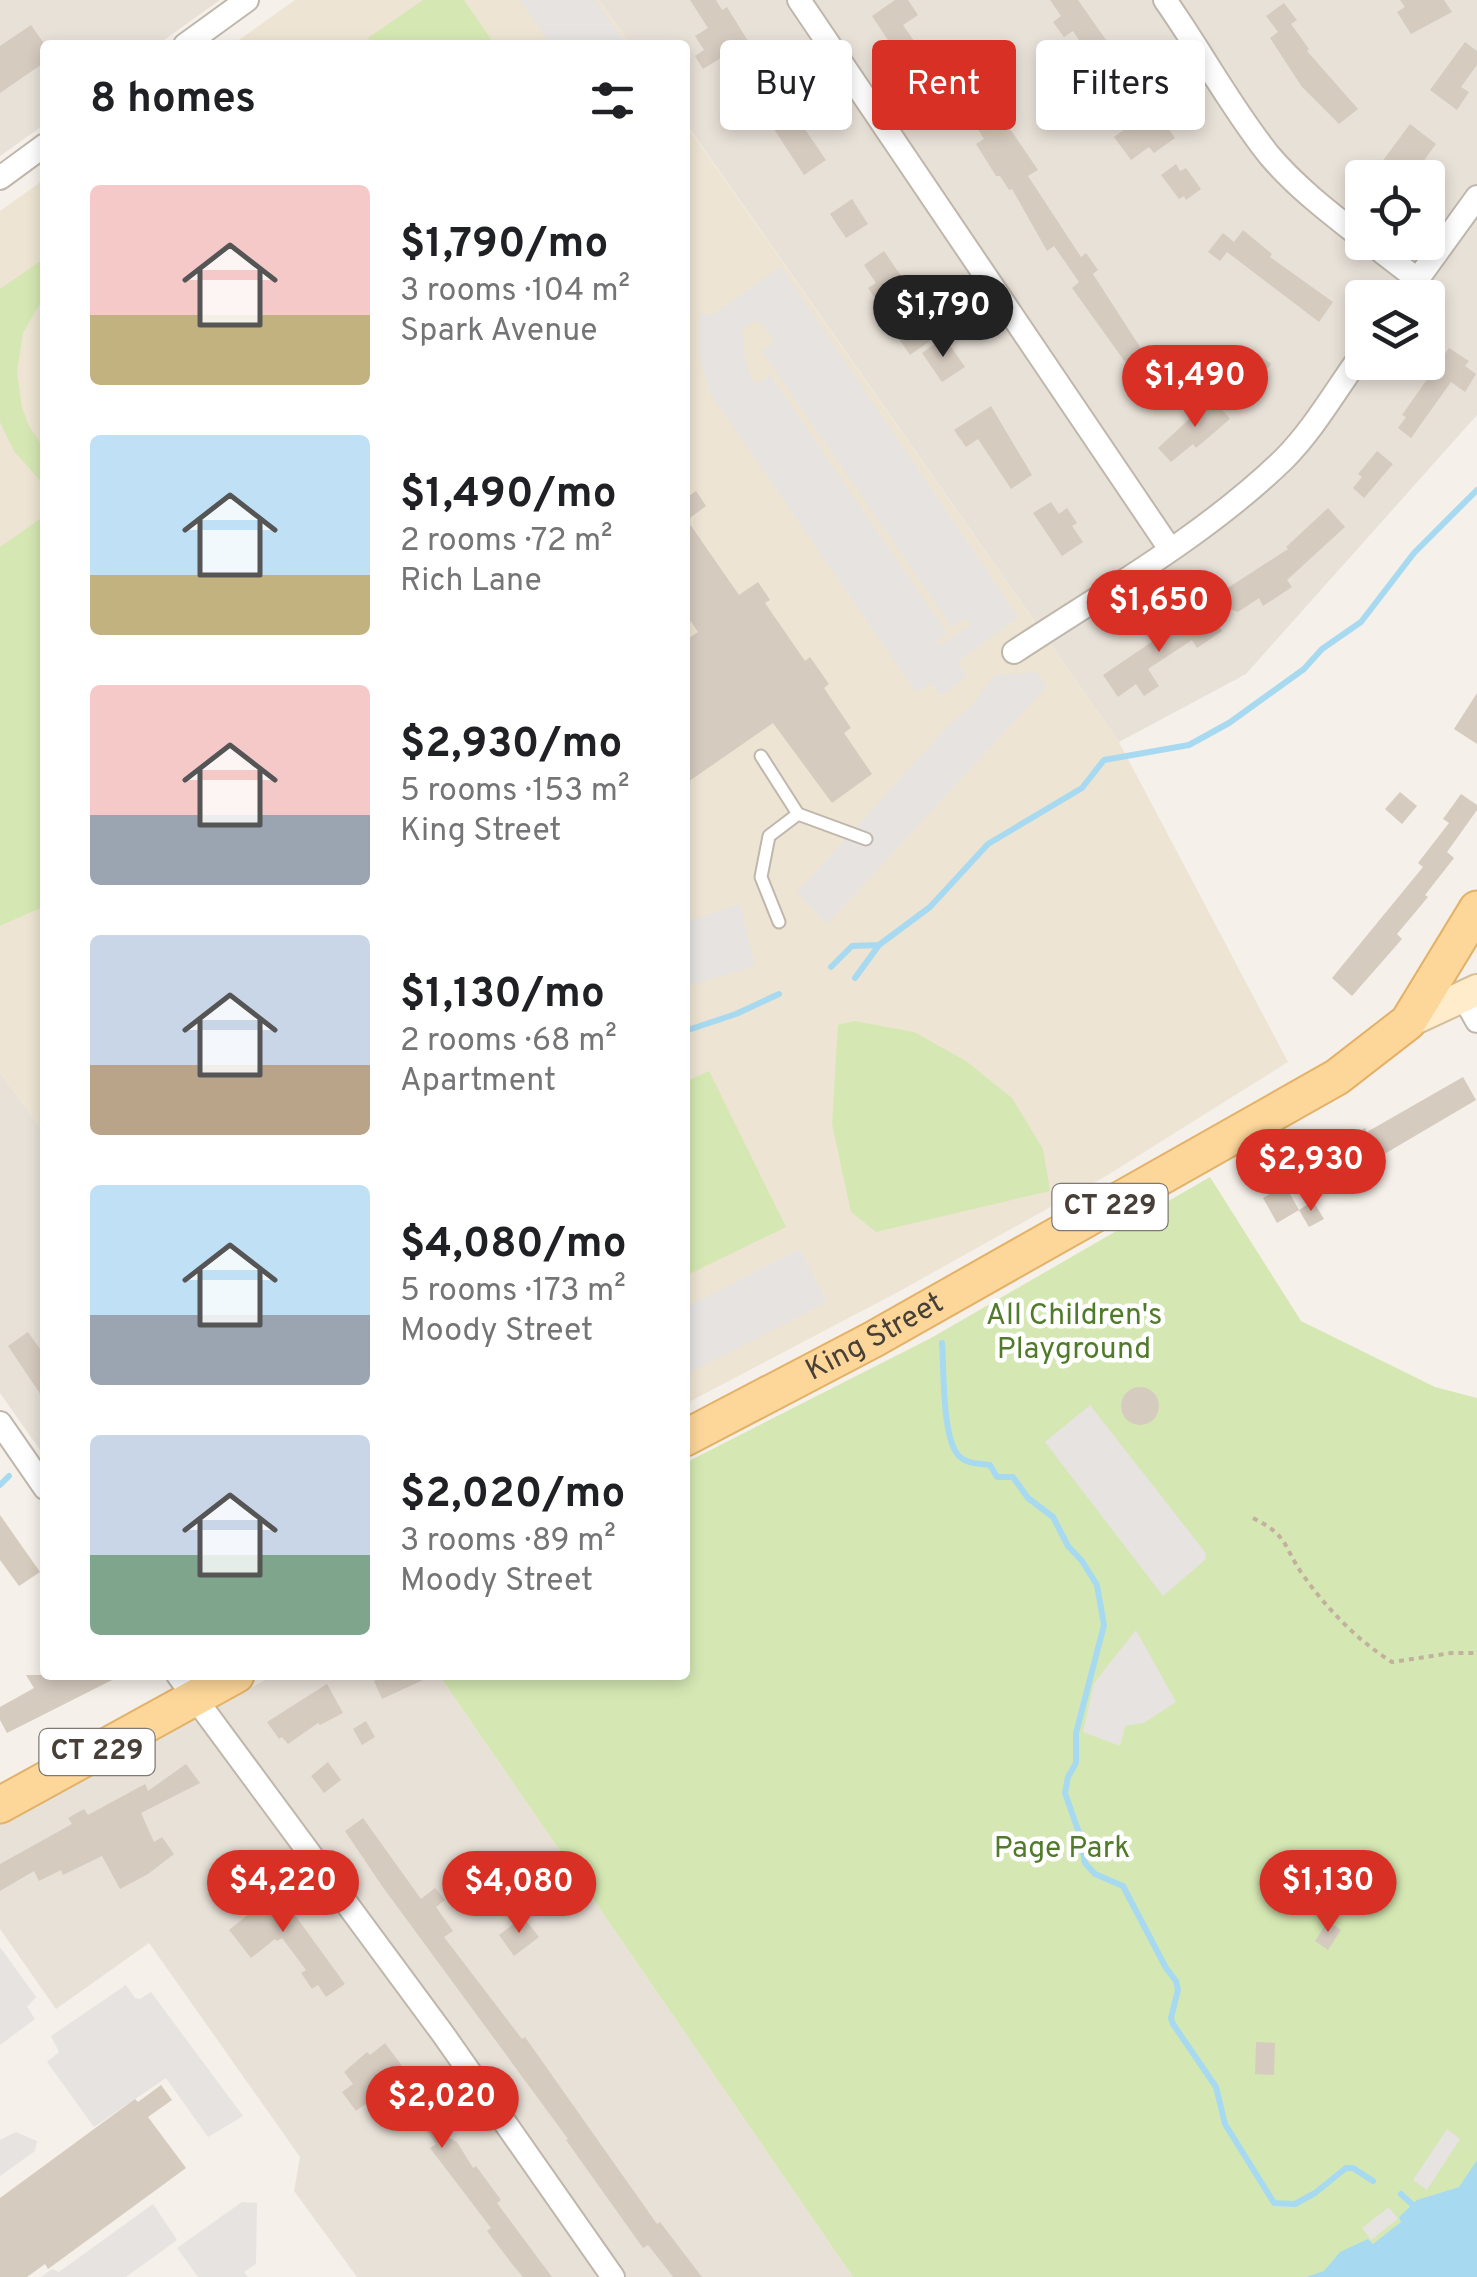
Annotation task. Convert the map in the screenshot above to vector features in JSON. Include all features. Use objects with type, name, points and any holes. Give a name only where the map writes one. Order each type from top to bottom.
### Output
[{"type":"main road","name":"King Street","points":[[690,1435],[874,1339],[1337,1077],[1408,1022],[1477,909]]},
{"type":"main road","name":"CT 229","points":[[0,1806],[186,1686],[213,1680]]},
{"type":"street","points":[[191,40],[248,0]]},
{"type":"street","points":[[799,0],[1170,549]]},
{"type":"street","points":[[1165,0],[1234,108],[1272,159],[1345,225]]},
{"type":"street","points":[[0,178],[40,149]]},
{"type":"street","points":[[1416,280],[1477,197]]},
{"type":"street","points":[[1385,260],[1403,280]]},
{"type":"street","points":[[1014,652],[1170,549],[1250,489],[1288,456],[1345,377]]},
{"type":"street","points":[[1408,1022],[1473,1003]]},
{"type":"street","points":[[0,1424],[40,1481]]},
{"type":"street","points":[[186,1686],[423,2007],[613,2277]]},
{"type":"lane","points":[[760,756],[798,814],[866,839]]},
{"type":"lane","points":[[778,922],[761,877],[769,836],[798,814]]},
{"type":"path","points":[[1253,1518],[1285,1538],[1302,1573],[1326,1603],[1358,1636],[1392,1662],[1451,1652],[1477,1653]]},
{"type":"shaded area","points":[[0,0],[220,0],[164,40],[40,40],[40,128],[0,156]]},
{"type":"shaded area","points":[[295,0],[599,0],[627,40],[239,40]]},
{"type":"shaded area","points":[[520,0],[595,0],[623,40],[548,40]]},
{"type":"shaded area","points":[[599,0],[1477,0],[1477,415],[1246,674],[1119,742],[690,129],[690,40],[627,40]]},
{"type":"shaded area","points":[[690,130],[1119,742],[1288,1062],[1106,1176],[690,1401]]},
{"type":"shaded area","points":[[40,183],[40,1127],[0,1073],[0,211]]},
{"type":"shaded area","points":[[781,267],[1018,617],[960,660],[967,677],[940,696],[931,683],[916,692],[711,394],[700,359],[699,314],[712,315]],"holes":[[[754,321],[761,323],[773,339],[762,351],[952,627],[969,620],[969,626],[942,645],[936,642],[947,633],[770,375],[759,383],[753,381],[745,360],[742,331]]]},
{"type":"shaded area","points":[[1036,672],[1047,686],[827,924],[797,893],[950,724],[970,708],[995,675]]},
{"type":"shaded area","points":[[740,904],[755,966],[690,986],[690,920]]},
{"type":"shaded area","points":[[0,1073],[40,1127],[40,1450],[0,1393]]},
{"type":"shaded area","points":[[800,1249],[827,1302],[690,1372],[690,1305]]},
{"type":"shaded area","points":[[1090,1405],[1205,1552],[1206,1559],[1163,1596],[1045,1442]]},
{"type":"shaded area","points":[[1136,1630],[1176,1702],[1144,1723],[1125,1726],[1120,1746],[1083,1732],[1094,1683]]},
{"type":"shaded area","points":[[265,1680],[442,1680],[853,2277],[357,2277],[294,2191],[300,2157],[149,1943],[56,2009],[0,1929],[0,1824]]},
{"type":"shaded area","points":[[0,1947],[36,1997],[27,2007],[35,2019],[0,2045]]},
{"type":"shaded area","points":[[126,1985],[135,1998],[151,1992],[243,2116],[208,2137],[166,2078],[94,2127],[47,2062],[59,2052],[51,2036]]},
{"type":"shaded area","points":[[1447,2129],[1460,2139],[1427,2190],[1413,2180]]},
{"type":"shaded area","points":[[16,2132],[37,2141],[35,2151],[0,2176],[0,2140]]},
{"type":"shaded area","points":[[242,2202],[257,2203],[256,2264],[244,2272],[248,2277],[198,2277],[177,2248]]},
{"type":"shaded area","points":[[153,2204],[177,2240],[126,2277],[41,2277],[52,2269],[59,2272]]},
{"type":"shaded area","points":[[1389,2207],[1398,2219],[1371,2240],[1362,2228]]},
{"type":"green space","points":[[423,0],[464,0],[492,40],[369,40]]},
{"type":"green space","points":[[40,261],[40,304],[23,333],[17,371],[22,408],[40,442],[40,480],[14,451],[0,422],[0,289]]},
{"type":"green space","points":[[40,519],[40,908],[0,926],[0,547]]},
{"type":"green space","points":[[854,1021],[914,1032],[966,1061],[1012,1098],[1043,1149],[1050,1191],[876,1232],[851,1212],[832,1124],[838,1025]]},
{"type":"green space","points":[[709,1071],[786,1227],[690,1274],[690,1080]]},
{"type":"green space","name":"Page Park","points":[[1210,1177],[1301,1321],[1435,1387],[1477,1398],[1477,2277],[853,2277],[442,1680],[690,1680],[690,1460],[931,1338]]},
{"type":"water","points":[[1477,2160],[1477,2277],[1306,2277],[1324,2271],[1340,2252],[1368,2239],[1373,2244],[1401,2222],[1399,2217],[1417,2200],[1459,2187]]},
{"type":"building","points":[[690,0],[716,0],[722,10],[727,7],[747,40],[720,40],[720,58],[703,69],[695,56],[704,50],[695,36],[708,28]]},
{"type":"building","points":[[895,0],[908,0],[918,15],[903,25],[913,40],[888,40],[872,16]]},
{"type":"building","points":[[1050,0],[1078,0],[1106,40],[1079,40],[1073,31],[1064,37],[1053,22],[1061,16]]},
{"type":"building","points":[[1400,0],[1444,0],[1452,12],[1411,34],[1397,12],[1405,7]]},
{"type":"building","points":[[1284,3],[1297,20],[1291,24],[1307,51],[1358,109],[1339,124],[1302,87],[1270,38],[1278,32],[1266,16]]},
{"type":"building","points":[[31,25],[42,40],[40,65],[0,93],[0,46]]},
{"type":"building","points":[[1465,42],[1477,51],[1477,65],[1461,87],[1469,92],[1457,110],[1430,90]]},
{"type":"building","points":[[1410,124],[1436,144],[1424,160],[1383,160]]},
{"type":"building","points":[[775,130],[805,130],[826,160],[804,175]]},
{"type":"building","points":[[978,130],[1011,130],[1038,170],[1028,176],[1081,257],[1086,253],[1098,270],[1093,274],[1142,350],[1149,345],[1162,365],[1138,380],[1072,288],[1079,282],[1054,246],[1047,251],[1012,189],[996,176],[976,144],[984,139]]},
{"type":"building","points":[[1124,130],[1169,130],[1175,138],[1154,153],[1149,147],[1131,160],[1114,137]]},
{"type":"building","points":[[1176,164],[1180,171],[1186,168],[1201,189],[1186,200],[1184,196],[1179,199],[1161,175]]},
{"type":"building","points":[[852,199],[868,224],[846,238],[830,214]]},
{"type":"building","points":[[1243,230],[1272,254],[1270,257],[1333,302],[1319,322],[1227,252],[1220,261],[1208,252],[1223,233],[1234,242]]},
{"type":"building","points":[[884,251],[916,298],[895,311],[886,297],[878,303],[868,288],[876,283],[864,265]]},
{"type":"building","points":[[919,325],[930,341],[910,355],[899,339]]},
{"type":"building","points":[[944,337],[965,367],[942,382],[922,353]]},
{"type":"building","points":[[1449,348],[1469,361],[1465,366],[1476,374],[1465,392],[1451,382],[1411,438],[1398,428],[1406,417],[1402,415],[1427,380],[1445,380],[1445,354]]},
{"type":"building","points":[[1252,350],[1271,364],[1251,391],[1244,386],[1235,398],[1223,388]]},
{"type":"building","points":[[1212,398],[1230,419],[1196,448],[1193,444],[1171,462],[1158,448]]},
{"type":"building","points":[[991,406],[1032,475],[1011,489],[978,439],[966,447],[954,430]]},
{"type":"building","points":[[1377,451],[1393,464],[1364,498],[1353,488],[1362,477],[1358,474]]},
{"type":"building","points":[[696,491],[706,506],[690,518],[690,495]]},
{"type":"building","points":[[1051,502],[1059,514],[1067,508],[1077,523],[1072,526],[1083,542],[1062,556],[1033,513]]},
{"type":"building","points":[[1328,508],[1345,527],[1287,580],[1292,587],[1263,606],[1259,598],[1238,612],[1219,605],[1228,599],[1223,591],[1288,549]]},
{"type":"building","points":[[690,524],[739,595],[758,582],[770,600],[765,603],[805,661],[810,657],[829,684],[824,688],[851,728],[844,733],[872,774],[832,803],[773,723],[690,781],[690,638],[698,632],[690,620]]},
{"type":"building","points":[[1209,612],[1222,631],[1197,648],[1192,640],[1148,669],[1159,686],[1144,696],[1136,684],[1118,697],[1103,675],[1184,620],[1187,626]]},
{"type":"building","points":[[1477,693],[1477,744],[1454,729]]},
{"type":"building","points":[[1400,792],[1417,806],[1402,824],[1385,809]]},
{"type":"building","points":[[1461,794],[1477,805],[1477,810],[1447,852],[1454,858],[1397,934],[1402,939],[1352,996],[1332,978],[1423,867],[1418,863],[1449,823],[1443,819]]},
{"type":"building","points":[[1463,1077],[1476,1100],[1381,1156],[1376,1147],[1339,1167],[1341,1171],[1319,1185],[1305,1161],[1365,1128],[1367,1132]]},
{"type":"building","points":[[1285,1185],[1299,1210],[1277,1223],[1263,1198]]},
{"type":"building","points":[[1313,1201],[1324,1219],[1309,1227],[1299,1210]]},
{"type":"building","points":[[28,1332],[40,1349],[40,1394],[8,1346]]},
{"type":"building","points":[[1140,1387],[1153,1393],[1159,1406],[1153,1419],[1140,1425],[1127,1419],[1121,1406],[1127,1393]]},
{"type":"building","points":[[0,1515],[40,1572],[19,1586],[0,1560]]},
{"type":"building","points":[[26,1675],[40,1675],[40,1680],[112,1680],[7,1733],[0,1720],[0,1707],[34,1688]]},
{"type":"building","points":[[376,1680],[423,1680],[382,1699]]},
{"type":"building","points":[[327,1684],[343,1713],[318,1723],[288,1744],[282,1737],[279,1739],[267,1722]]},
{"type":"building","points":[[366,1721],[375,1737],[362,1745],[353,1729]]},
{"type":"building","points":[[328,1762],[341,1780],[324,1793],[311,1776]]},
{"type":"building","points":[[186,1764],[200,1783],[141,1813],[154,1842],[162,1837],[174,1854],[148,1874],[120,1889],[102,1856],[63,1875],[61,1870],[39,1881],[34,1871],[0,1891],[0,1864],[72,1824],[68,1818],[84,1809],[88,1815],[145,1784],[148,1791]]},
{"type":"building","points":[[363,1818],[421,1899],[435,1888],[445,1900],[436,1907],[453,1931],[444,1937],[522,2039],[525,2037],[657,2224],[660,2222],[702,2277],[673,2277],[648,2245],[643,2248],[345,1831]]},
{"type":"building","points":[[265,1874],[345,1984],[326,1997],[318,1985],[312,1989],[301,1973],[306,1970],[282,1938],[251,1958],[229,1930],[255,1909],[242,1892]]},
{"type":"building","points":[[523,1917],[539,1937],[514,1956],[499,1935]]},
{"type":"building","points":[[1328,1921],[1341,1930],[1328,1950],[1315,1941]]},
{"type":"building","points":[[1256,2042],[1275,2043],[1274,2075],[1255,2074]]},
{"type":"building","points":[[385,2043],[433,2108],[446,2136],[457,2142],[473,2168],[476,2166],[501,2200],[497,2203],[552,2277],[523,2277],[430,2148],[436,2144],[419,2119],[416,2121],[390,2086],[356,2111],[342,2092],[353,2084],[344,2072],[367,2052],[370,2055]]},
{"type":"building","points":[[161,2085],[172,2100],[148,2117],[186,2168],[48,2269],[45,2264],[27,2277],[0,2277],[0,2198],[135,2099],[138,2102]]},
{"type":"waterway","points":[[831,967],[852,946],[879,945],[930,907],[988,844],[1082,788],[1104,760],[1189,745],[1229,723],[1304,669],[1322,649],[1361,622],[1414,553],[1477,490]]},
{"type":"waterway","points":[[855,978],[879,945]]},
{"type":"waterway","points":[[690,1029],[779,994]]},
{"type":"waterway","points":[[942,1343],[947,1420],[953,1448],[966,1461],[990,1465],[997,1477],[1013,1477],[1028,1498],[1053,1517],[1068,1546],[1097,1585],[1104,1625],[1076,1733],[1076,1763],[1065,1793],[1085,1863],[1095,1874],[1123,1886],[1176,1981],[1173,2024],[1216,2087],[1225,2124],[1274,2203],[1295,2204],[1346,2168],[1353,2168],[1373,2181]]},
{"type":"waterway","points":[[0,1485],[9,1476]]},
{"type":"waterway","points":[[1401,2194],[1414,2206]]},
{"type":"park label","name":"All Children's Playground","points":[[1074,1333]]}]
